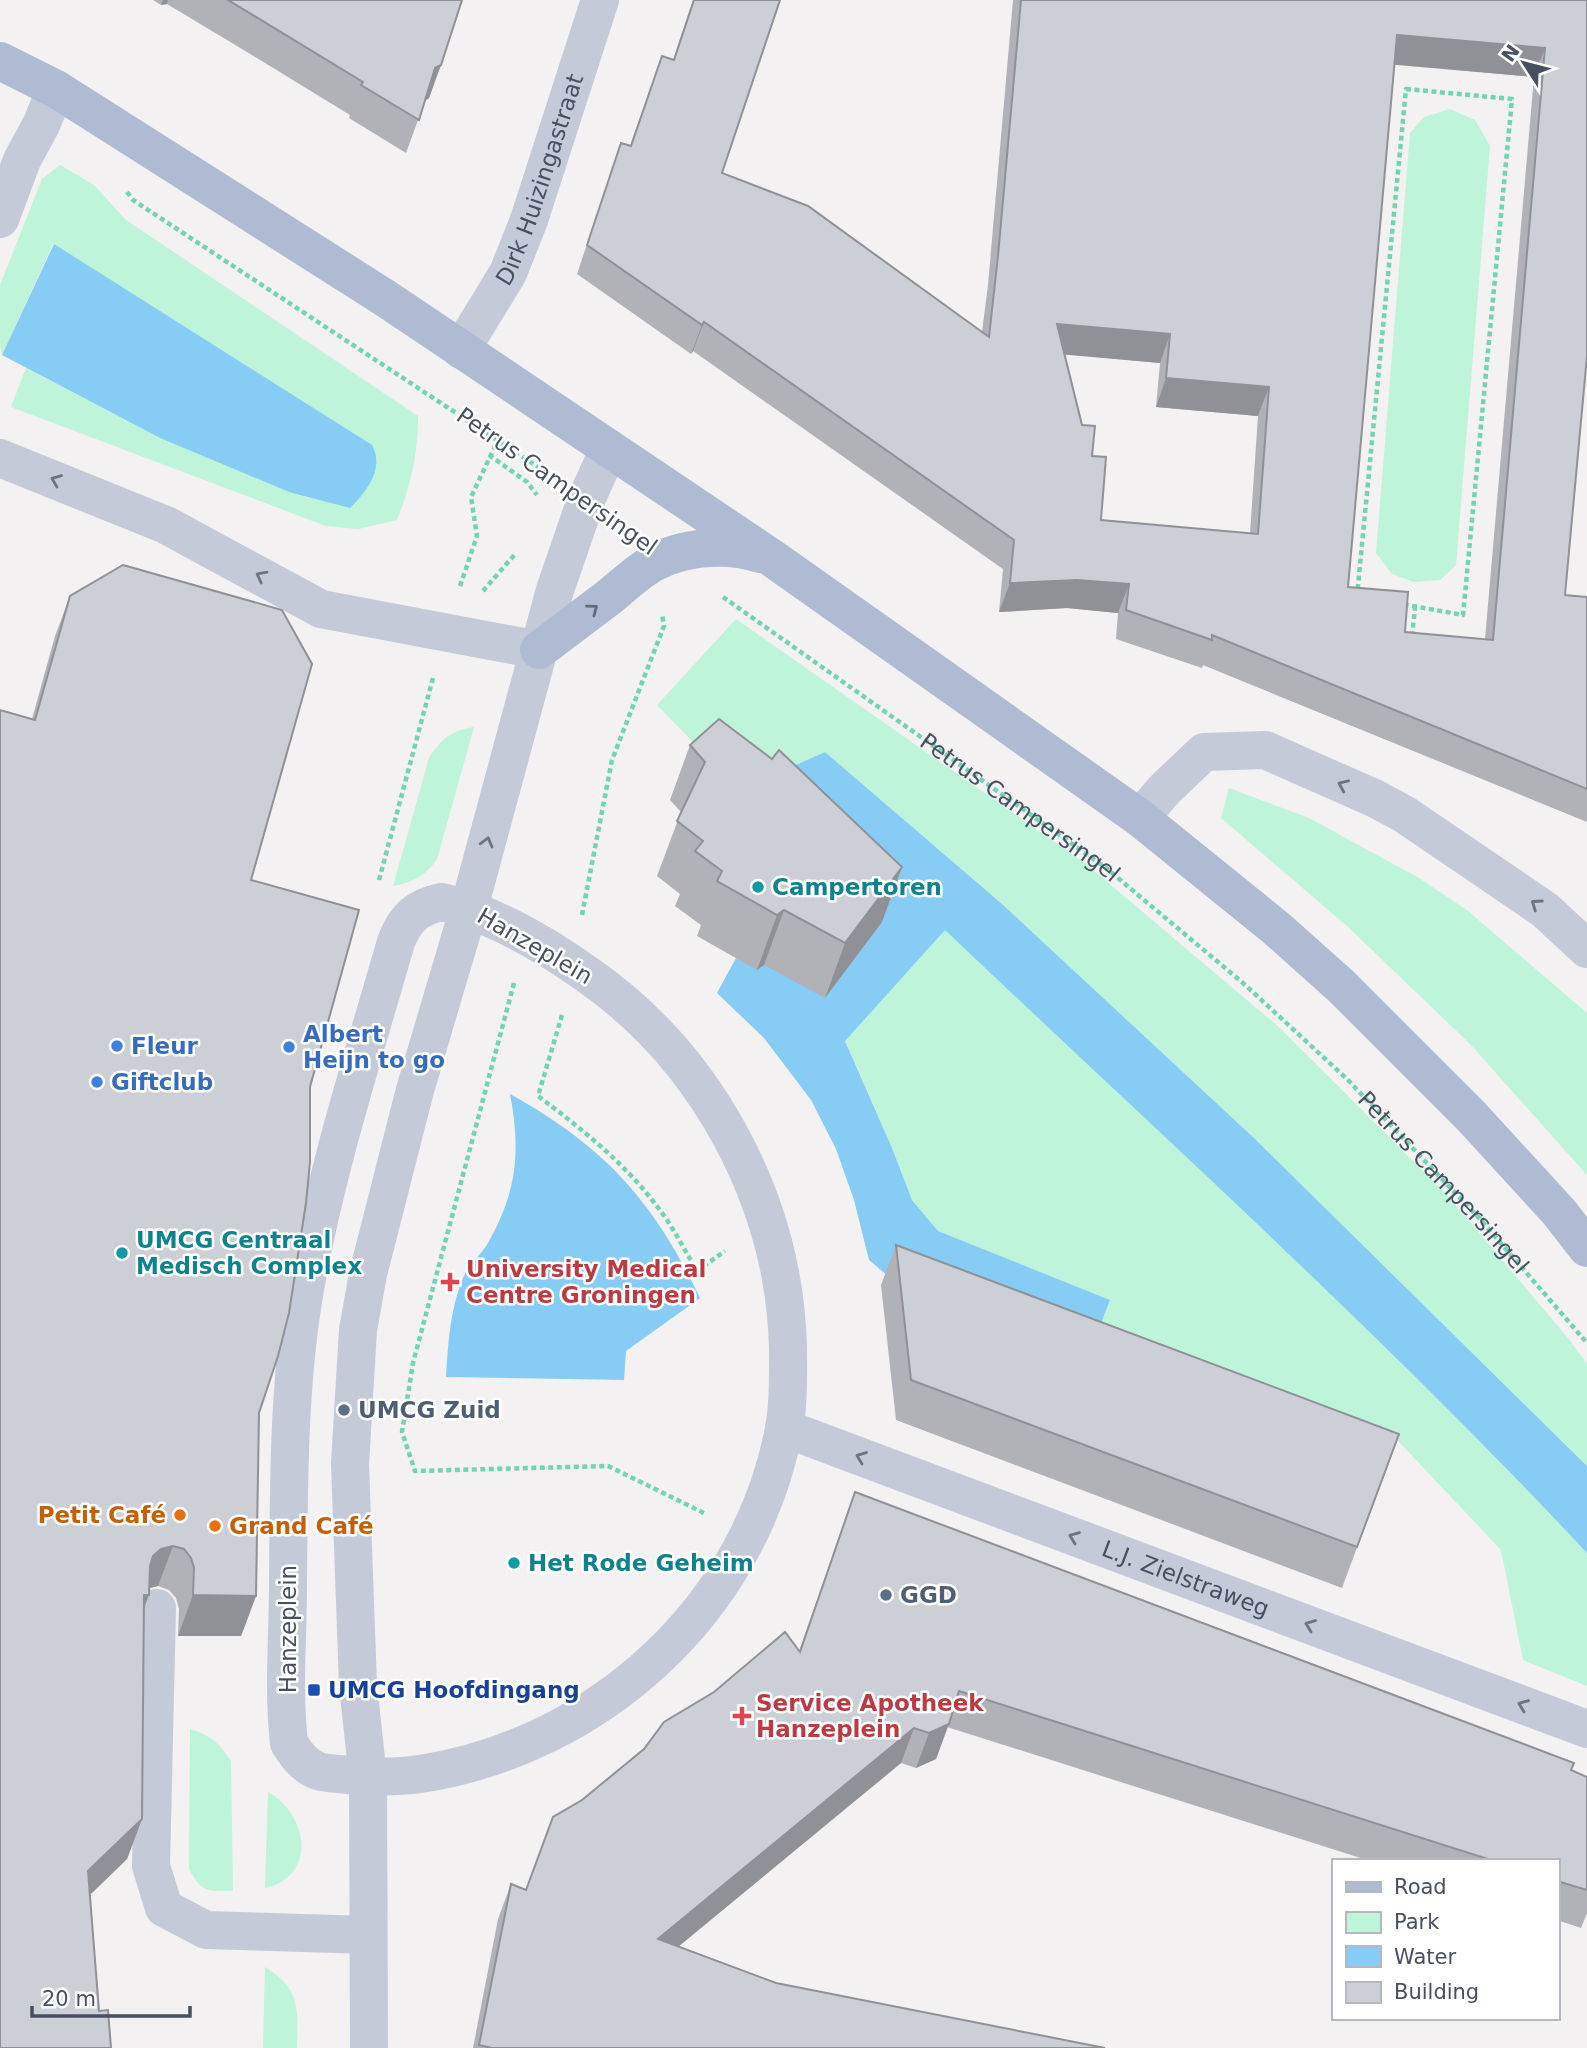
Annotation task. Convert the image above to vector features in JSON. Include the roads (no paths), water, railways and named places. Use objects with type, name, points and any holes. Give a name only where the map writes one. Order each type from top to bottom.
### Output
[{"type":"main road","points":[[0,61],[56,89],[385,298],[772,558],[1140,818],[1276,928],[1350,995],[1489,1135],[1559,1212],[1587,1248]]},
{"type":"main road","points":[[539,650],[641,570],[668,558],[691,550],[719,547],[746,550],[772,558]]},
{"type":"street","name":"Dirk Huizingastraat","points":[[461,350],[512,262],[600,0]]},
{"type":"street","points":[[0,219],[22,160],[56,89]]},
{"type":"street","name":"Hanzeplein","points":[[369,2048],[368,1778],[358,1685],[350,1464],[358,1331],[368,1274],[404,1129],[469,908],[555,590],[586,499],[609,449]]},
{"type":"street","points":[[0,457],[166,525],[321,609],[539,650]]},
{"type":"street","points":[[1140,818],[1165,789],[1204,752],[1265,750],[1404,814],[1545,910],[1587,949]]},
{"type":"street","name":"Hanzeplein","points":[[442,902],[469,908],[560,955],[610,991],[652,1029],[690,1072],[722,1120],[748,1171],[767,1221],[779,1271],[787,1323],[789,1376],[784,1428],[770,1482],[748,1534],[721,1584],[687,1628],[647,1669],[603,1703],[555,1732],[505,1754],[451,1769],[368,1778],[319,1772],[297,1756],[289,1743],[289,1450],[294,1369],[305,1290],[339,1137],[402,926],[413,913],[426,905],[442,902]]},
{"type":"street","name":"L.J. Zielstraweg","points":[[784,1428],[1587,1729]]},
{"type":"street","points":[[157,1608],[151,1866],[163,1908],[206,1930],[369,1935]]},
{"type":"water","points":[[54,244],[372,445],[375,471],[362,495],[350,508],[289,492],[160,438],[2,355]]},
{"type":"water","points":[[825,752],[1002,904],[1254,1138],[1587,1466],[1587,1553],[1510,1472],[1351,1314],[945,930],[845,1041],[912,1200],[938,1231],[1110,1300],[1089,1354],[888,1276],[869,1260],[854,1200],[836,1149],[811,1100],[764,1038],[717,993],[736,958],[757,969],[789,768]]},
{"type":"water","points":[[510,1094],[573,1134],[623,1179],[664,1232],[700,1298],[626,1351],[624,1380],[446,1377],[450,1327],[459,1290],[465,1273],[498,1224],[511,1188],[516,1153]]},
{"type":"place","name":"Campertoren","points":[[758,887]]},
{"type":"place","name":"Fleur","points":[[117,1046]]},
{"type":"place","name":"Albert Heijn to go","points":[[289,1047]]},
{"type":"place","name":"Giftclub","points":[[97,1082]]},
{"type":"place","name":"UMCG Centraal Medisch Complex","points":[[122,1253]]},
{"type":"place","name":"University Medical Centre Groningen","points":[[450,1282]]},
{"type":"place","name":"UMCG Zuid","points":[[344,1410]]},
{"type":"place","name":"Petit Café","points":[[180,1515]]},
{"type":"place","name":"Grand Café","points":[[215,1526]]},
{"type":"place","name":"Het Rode Geheim","points":[[514,1563]]},
{"type":"place","name":"GGD","points":[[886,1595]]},
{"type":"place","name":"UMCG Hoofdingang","points":[[314,1690]]},
{"type":"place","name":"Service Apotheek Hanzeplein","points":[[742,1716]]}]
